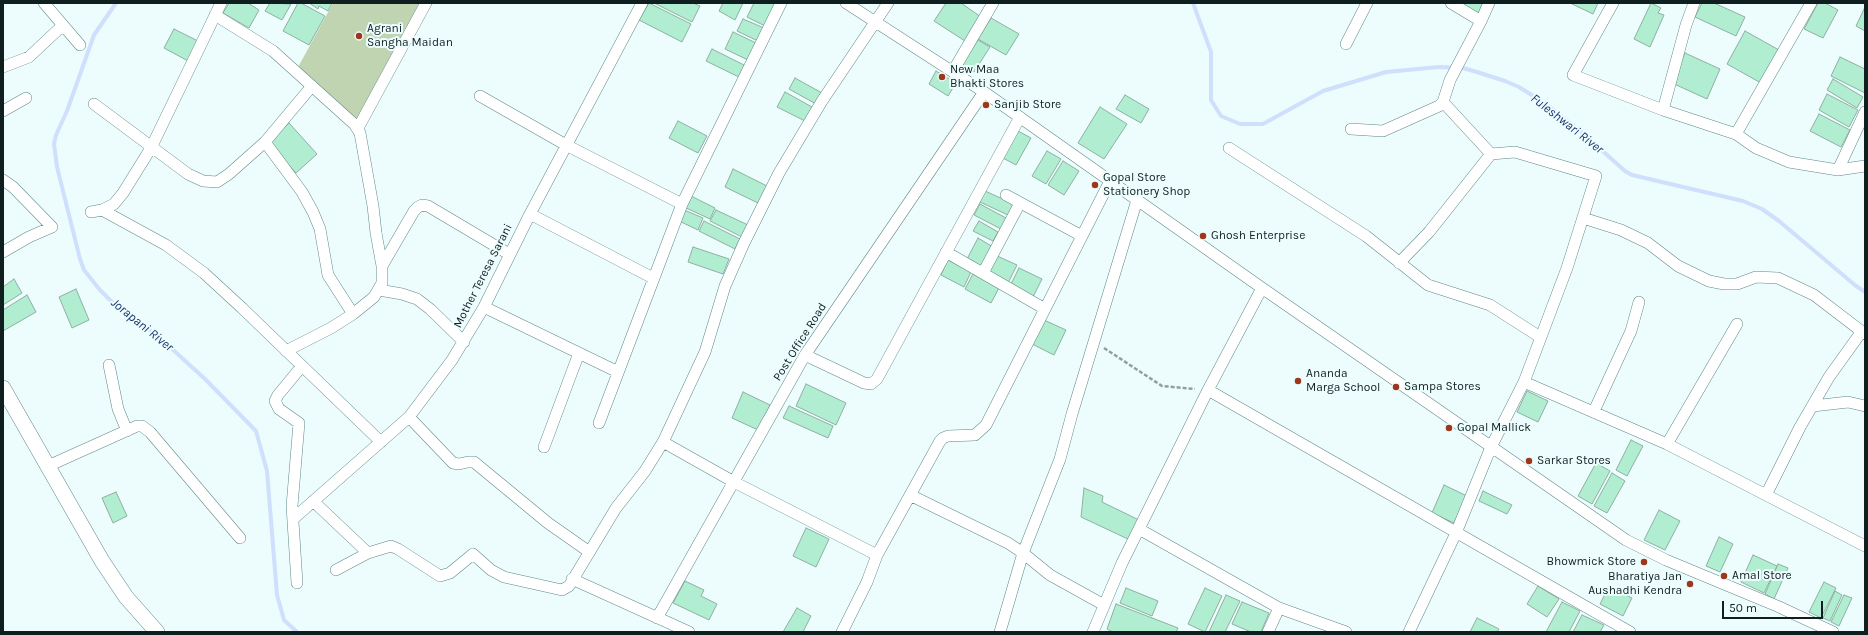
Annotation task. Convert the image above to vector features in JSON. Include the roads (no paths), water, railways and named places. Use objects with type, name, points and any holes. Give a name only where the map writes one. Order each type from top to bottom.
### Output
[{"type":"street","points":[[44,3],[62,26],[80,45]]},
{"type":"street","points":[[221,3],[152,148],[123,193],[114,204],[97,211],[129,223],[166,245],[204,273],[381,442]]},
{"type":"street","points":[[358,128],[426,3]]},
{"type":"street","name":"Mother Teresa Sarani","points":[[293,519],[409,417],[452,360],[484,307],[509,254],[642,3]]},
{"type":"street","points":[[599,423],[682,204],[781,3]]},
{"type":"street","points":[[846,3],[984,92],[1262,288],[1626,540],[1646,551],[1726,586],[1777,606],[1833,632]]},
{"type":"street","points":[[336,570],[368,553],[390,546],[398,549],[440,576],[450,573],[473,554],[491,570],[504,577],[544,584],[562,590],[569,586],[588,551],[616,508],[645,471],[663,442],[705,352],[725,286],[779,173],[822,101],[888,3]]},
{"type":"street","points":[[953,71],[993,3]]},
{"type":"street","points":[[1346,44],[1367,3]]},
{"type":"street","points":[[1451,3],[1481,20]]},
{"type":"street","points":[[1352,129],[1383,131],[1440,106],[1443,102],[1450,80],[1489,3]]},
{"type":"street","points":[[1613,3],[1573,76],[1663,110],[1736,134],[1756,148],[1789,162],[1838,170],[1865,166]]},
{"type":"street","points":[[1663,110],[1686,25],[1694,3]]},
{"type":"street","points":[[1736,134],[1811,3]]},
{"type":"street","points":[[215,15],[264,44],[358,128],[373,206],[382,266],[382,283],[379,290],[370,300],[353,314],[331,328],[286,351]]},
{"type":"street","points":[[3,67],[29,57],[62,26]]},
{"type":"street","points":[[94,104],[188,174],[203,181],[217,182],[229,174],[266,142],[312,86]]},
{"type":"street","name":"Post Office Road","points":[[657,618],[805,355],[984,92]]},
{"type":"street","points":[[480,96],[566,145],[682,204]]},
{"type":"street","points":[[3,111],[26,98]]},
{"type":"street","points":[[1443,102],[1491,154]]},
{"type":"street","points":[[1838,170],[1865,112]]},
{"type":"street","points":[[805,355],[864,383],[872,384],[877,379],[1020,117]]},
{"type":"street","points":[[266,142],[302,192],[313,212],[320,229],[328,276],[353,314]]},
{"type":"street","points":[[1229,148],[1366,236],[1428,284],[1490,305],[1540,337]]},
{"type":"street","points":[[1399,263],[1429,232],[1491,154],[1515,152],[1596,176],[1568,268],[1540,337],[1524,382],[1491,447],[1456,533],[1409,632]]},
{"type":"street","points":[[3,180],[13,187],[52,227],[29,237],[3,252]]},
{"type":"street","points":[[842,632],[878,556],[910,495],[943,438],[948,436],[975,435],[986,425],[1110,181]]},
{"type":"street","points":[[1006,195],[1082,236]]},
{"type":"street","points":[[1000,632],[1023,553],[1060,459],[1072,414],[1095,343],[1137,200]]},
{"type":"street","points":[[983,273],[1020,203]]},
{"type":"street","points":[[382,266],[414,211],[422,205],[428,206],[509,254]]},
{"type":"street","points":[[530,214],[653,278]]},
{"type":"street","points":[[1583,218],[1621,230],[1648,244],[1684,269],[1709,281],[1724,284],[1737,284],[1756,277],[1767,277],[1782,280],[1814,295],[1864,332],[1829,377],[1800,427],[1766,496]]},
{"type":"street","points":[[946,252],[1045,309]]},
{"type":"street","points":[[1093,632],[1122,563],[1208,390],[1262,288]]},
{"type":"street","points":[[379,290],[402,294],[417,300],[430,309],[464,342]]},
{"type":"street","points":[[1594,411],[1631,331],[1639,302]]},
{"type":"street","points":[[484,307],[618,372]]},
{"type":"street","points":[[1667,444],[1737,324]]},
{"type":"street","points":[[544,447],[579,353]]},
{"type":"street","points":[[109,365],[118,409],[127,431]]},
{"type":"street","points":[[297,582],[292,506],[299,423],[279,409],[275,401],[278,395],[302,366]]},
{"type":"street","points":[[1524,382],[1594,411],[1667,444],[1865,546]]},
{"type":"street","points":[[3,388],[102,561],[126,597],[158,632]]},
{"type":"street","points":[[1208,390],[1630,632]]},
{"type":"street","points":[[1813,406],[1848,402],[1865,406]]},
{"type":"street","points":[[409,417],[453,463],[459,464],[474,462],[548,523],[588,551]]},
{"type":"street","points":[[48,466],[137,426],[142,426],[150,432],[240,538]]},
{"type":"street","points":[[663,442],[734,482],[878,556]]},
{"type":"street","points":[[910,495],[1008,543],[1050,575],[1104,605]]},
{"type":"street","points":[[313,501],[368,553]]},
{"type":"street","points":[[1139,529],[1279,608],[1346,632]]},
{"type":"street","points":[[572,579],[689,632]]},
{"type":"street","points":[[1268,632],[1279,608]]},
{"type":"waterway","name":"Jorapani River","points":[[116,3],[94,35],[67,111],[56,135],[54,144],[57,167],[80,259],[84,270],[111,301],[159,337],[205,379],[256,431],[267,471],[277,595],[284,620],[297,632]]},
{"type":"waterway","name":"Fuleshwari River","points":[[1193,3],[1211,52],[1211,100],[1221,116],[1240,124],[1263,124],[1323,91],[1386,72],[1439,67],[1463,68],[1519,87],[1546,104],[1579,130],[1625,171],[1632,175],[1743,201],[1762,209],[1779,221],[1865,292]]},
{"type":"place","name":"Agrani Sangha Maidan","points":[[359,36]]},
{"type":"place","name":"New Maa Bhakti Stores","points":[[942,77]]},
{"type":"place","name":"Sanjib Store","points":[[986,105]]},
{"type":"place","name":"Gopal Store Stationery Shop","points":[[1095,185]]},
{"type":"place","name":"Ghosh Enterprise","points":[[1203,236]]},
{"type":"place","name":"Ananda Marga School","points":[[1298,381]]},
{"type":"place","name":"Sampa Stores","points":[[1396,387]]},
{"type":"place","name":"Gopal Mallick","points":[[1449,428]]},
{"type":"place","name":"Sarkar Stores","points":[[1529,461]]},
{"type":"place","name":"Bhowmick Store","points":[[1644,562]]},
{"type":"place","name":"Amal Store","points":[[1724,576]]},
{"type":"place","name":"Bharatiya Jan Aushadhi Kendra","points":[[1690,584]]}]
